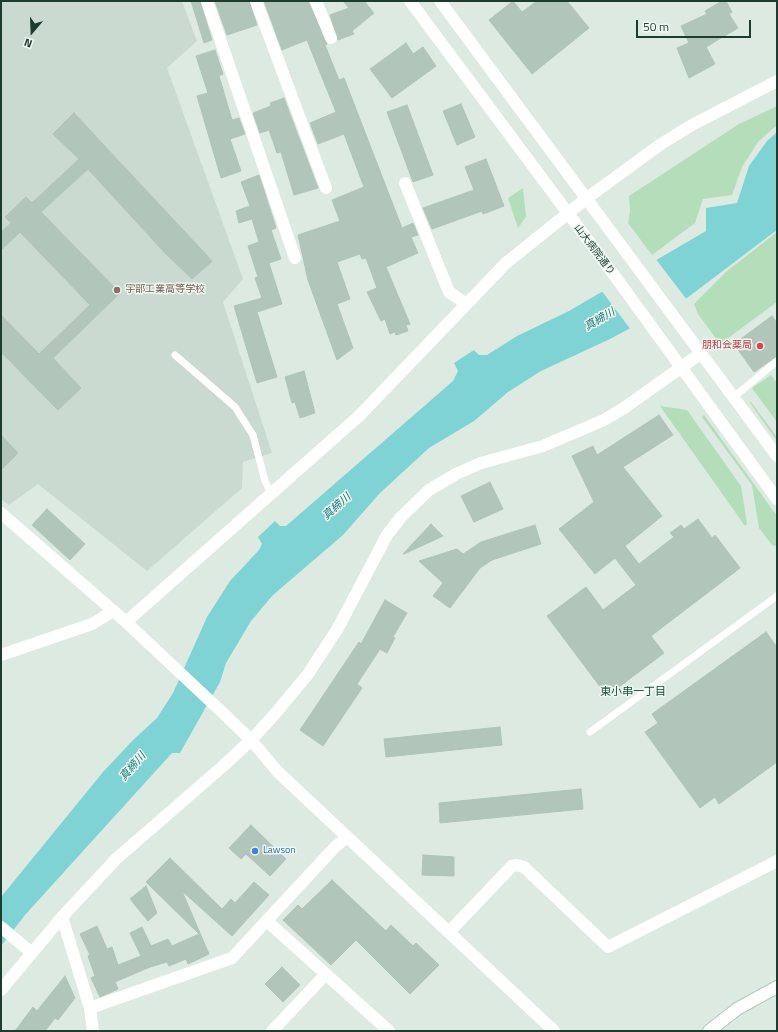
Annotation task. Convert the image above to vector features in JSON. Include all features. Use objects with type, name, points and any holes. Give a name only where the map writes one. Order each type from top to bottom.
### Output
[{"type":"street","points":[[207,1],[296,258]]},
{"type":"street","points":[[256,1],[326,188]]},
{"type":"street","points":[[316,1],[331,38]]},
{"type":"street","name":"山大病院通り","points":[[410,1],[567,214],[614,275],[777,499]]},
{"type":"street","points":[[440,1],[777,456]]},
{"type":"street","points":[[126,622],[272,495],[359,416],[506,262],[587,198],[661,144],[692,125],[777,81]]},
{"type":"street","points":[[405,183],[449,292],[465,304]]},
{"type":"street","points":[[1,990],[27,949],[62,917],[116,859],[251,740],[274,715],[312,668],[352,604],[387,535],[401,517],[429,490],[456,474],[482,463],[543,446],[604,420],[624,408],[700,354]]},
{"type":"street","points":[[1,513],[126,622],[251,740],[278,772],[554,1031]]},
{"type":"street","points":[[1,655],[92,624],[113,611]]},
{"type":"street","points":[[90,1008],[232,958],[268,922],[335,847],[347,837]]},
{"type":"street","points":[[449,932],[512,866],[517,865],[524,867],[608,947],[777,861]]},
{"type":"street","points":[[62,917],[90,1008],[93,1031]]},
{"type":"street","points":[[268,922],[389,1031]]},
{"type":"street","points":[[1,927],[27,949]]},
{"type":"street","points":[[272,1031],[325,974]]},
{"type":"street","points":[[708,1031],[737,1009],[777,987]]},
{"type":"lane","points":[[175,355],[235,407],[253,435],[266,481],[272,495]]},
{"type":"lane","points":[[734,397],[777,361]]},
{"type":"lane","points":[[590,732],[777,596]]},
{"type":"shaded area","name":"宇部工業高等学校","points":[[1,1],[182,1],[197,41],[167,68],[243,279],[223,302],[272,453],[243,462],[242,488],[147,571],[38,484],[9,505],[1,499]]},
{"type":"green space","points":[[777,106],[777,125],[758,142],[742,167],[732,195],[703,199],[695,223],[652,255],[628,223],[630,211],[629,196],[739,124]]},
{"type":"green space","points":[[523,188],[526,217],[518,228],[508,198]]},
{"type":"green space","points":[[777,232],[777,302],[720,344],[698,314],[694,304],[727,271]]},
{"type":"green space","points":[[771,375],[777,383],[777,422],[752,388]]},
{"type":"green space","points":[[751,402],[777,437],[777,441],[750,403]]},
{"type":"green space","points":[[660,406],[687,410],[741,486],[747,524],[745,526]]},
{"type":"green space","points":[[704,415],[777,516],[776,546],[772,545],[759,528],[752,485],[702,417]]},
{"type":"water","name":"真締川","points":[[777,132],[777,230],[687,298],[610,339],[541,371],[508,392],[474,421],[429,448],[380,493],[343,535],[273,595],[251,621],[226,663],[220,682],[180,753],[172,753],[25,915],[1,946],[1,897],[103,772],[133,740],[157,718],[173,693],[207,617],[230,581],[259,550],[262,544],[258,537],[275,521],[280,526],[286,526],[453,381],[458,371],[454,363],[474,350],[479,355],[487,355],[517,336],[569,311],[706,231],[706,208],[737,203],[749,166],[767,141]]},
{"type":"pier","points":[[655,258],[687,300],[631,330],[601,290]]},
{"type":"building","points":[[191,1],[200,1],[212,40],[204,43]]},
{"type":"building","points":[[215,1],[249,1],[257,25],[227,35]]},
{"type":"building","points":[[264,1],[308,1],[327,44],[325,45],[339,80],[344,78],[402,228],[413,223],[418,235],[411,237],[418,253],[386,267],[410,324],[406,325],[408,331],[396,335],[395,332],[390,334],[385,319],[381,321],[367,292],[377,288],[366,258],[362,259],[360,254],[337,262],[350,299],[337,304],[353,348],[337,360],[308,280],[298,235],[340,221],[332,200],[364,187],[344,134],[318,144],[310,123],[336,112],[307,40],[282,50]]},
{"type":"building","points":[[343,1],[364,1],[374,13],[352,31],[354,34],[338,40],[330,15],[349,8]]},
{"type":"building","points":[[513,1],[522,12],[537,1],[567,1],[589,28],[532,74],[489,20]]},
{"type":"building","points":[[722,1],[726,1],[732,12],[729,14],[738,28],[706,47],[715,64],[689,78],[677,48],[689,43],[681,26],[707,14],[705,11]]},
{"type":"building","points":[[406,43],[413,54],[423,47],[436,66],[392,98],[370,69]]},
{"type":"building","points":[[215,50],[223,74],[219,76],[232,120],[239,118],[245,134],[230,139],[241,171],[221,178],[197,96],[208,93],[196,56]]},
{"type":"building","points":[[284,98],[318,188],[294,195],[281,152],[277,153],[269,130],[260,133],[253,113],[271,106],[270,103]]},
{"type":"building","points":[[461,104],[475,137],[457,145],[443,111]]},
{"type":"building","points":[[407,105],[433,175],[413,182],[387,112]]},
{"type":"building","points":[[74,113],[212,261],[192,279],[164,252],[88,169],[41,212],[120,293],[53,358],[81,388],[58,410],[1,352],[1,315],[39,354],[90,305],[20,232],[1,250],[1,232],[11,223],[5,217],[26,197],[32,203],[79,159],[53,134]]},
{"type":"building","points":[[486,159],[504,206],[483,214],[482,211],[432,229],[423,208],[474,190],[465,167]]},
{"type":"building","points":[[259,175],[276,228],[271,230],[281,259],[269,263],[282,304],[257,312],[277,377],[257,383],[234,306],[262,298],[255,278],[258,277],[248,246],[259,242],[252,219],[239,223],[236,211],[250,206],[241,182]]},
{"type":"building","points":[[772,316],[777,323],[777,356],[754,372],[734,344]]},
{"type":"building","points":[[304,371],[315,413],[300,418],[295,402],[292,403],[285,377]]},
{"type":"building","points":[[659,415],[673,435],[623,467],[662,516],[625,546],[639,564],[674,537],[670,533],[681,525],[684,529],[698,519],[712,538],[715,535],[740,568],[651,636],[664,653],[607,696],[547,616],[586,587],[603,610],[636,585],[615,558],[595,574],[559,529],[594,502],[572,456],[593,446],[597,455]]},
{"type":"building","points":[[1,435],[18,453],[1,470]]},
{"type":"building","points":[[490,482],[503,509],[474,522],[461,496]]},
{"type":"building","points":[[47,509],[85,544],[70,560],[32,525]]},
{"type":"building","points":[[431,524],[443,536],[403,554]]},
{"type":"building","points":[[535,525],[541,544],[492,560],[480,568],[450,608],[433,596],[443,583],[419,561],[457,549],[463,554],[481,542]]},
{"type":"building","points":[[385,600],[407,613],[393,637],[395,638],[387,653],[380,649],[357,684],[362,688],[323,746],[300,730],[359,642],[361,644]]},
{"type":"building","points":[[766,632],[777,647],[777,762],[719,804],[715,797],[700,808],[645,732],[658,723],[652,714]]},
{"type":"building","points":[[500,727],[502,745],[386,757],[384,739]]},
{"type":"building","points":[[581,789],[583,809],[440,823],[439,803]]},
{"type":"building","name":"Lawson","points":[[251,825],[286,859],[270,876],[246,854],[241,859],[229,848]]},
{"type":"building","points":[[423,855],[454,857],[454,876],[422,875]]},
{"type":"building","points":[[170,858],[222,909],[231,899],[235,903],[254,882],[269,895],[232,936],[182,891],[209,954],[188,964],[186,959],[169,966],[167,962],[150,967],[115,982],[118,989],[100,997],[91,978],[95,976],[88,956],[90,955],[80,934],[97,926],[107,949],[112,947],[118,965],[141,956],[130,933],[142,927],[151,946],[168,939],[172,946],[199,934],[146,882]]},
{"type":"building","points":[[332,880],[386,931],[391,925],[413,946],[416,943],[439,965],[410,994],[356,940],[331,965],[283,920],[298,905],[302,909]]},
{"type":"building","points":[[146,886],[157,913],[148,921],[130,899]]},
{"type":"building","points":[[282,967],[300,985],[283,1002],[265,984]]},
{"type":"building","points":[[65,976],[75,998],[58,1020],[55,1018],[45,1031],[15,1031],[33,1007],[37,1011]]},
{"type":"place","name":"宇部工業高等学校","points":[[117,290]]},
{"type":"place","name":"朋和会薬局","points":[[760,346]]},
{"type":"place","name":"Lawson","points":[[255,851]]},
{"type":"district","name":"東小串一丁目","points":[[633,692]]}]
